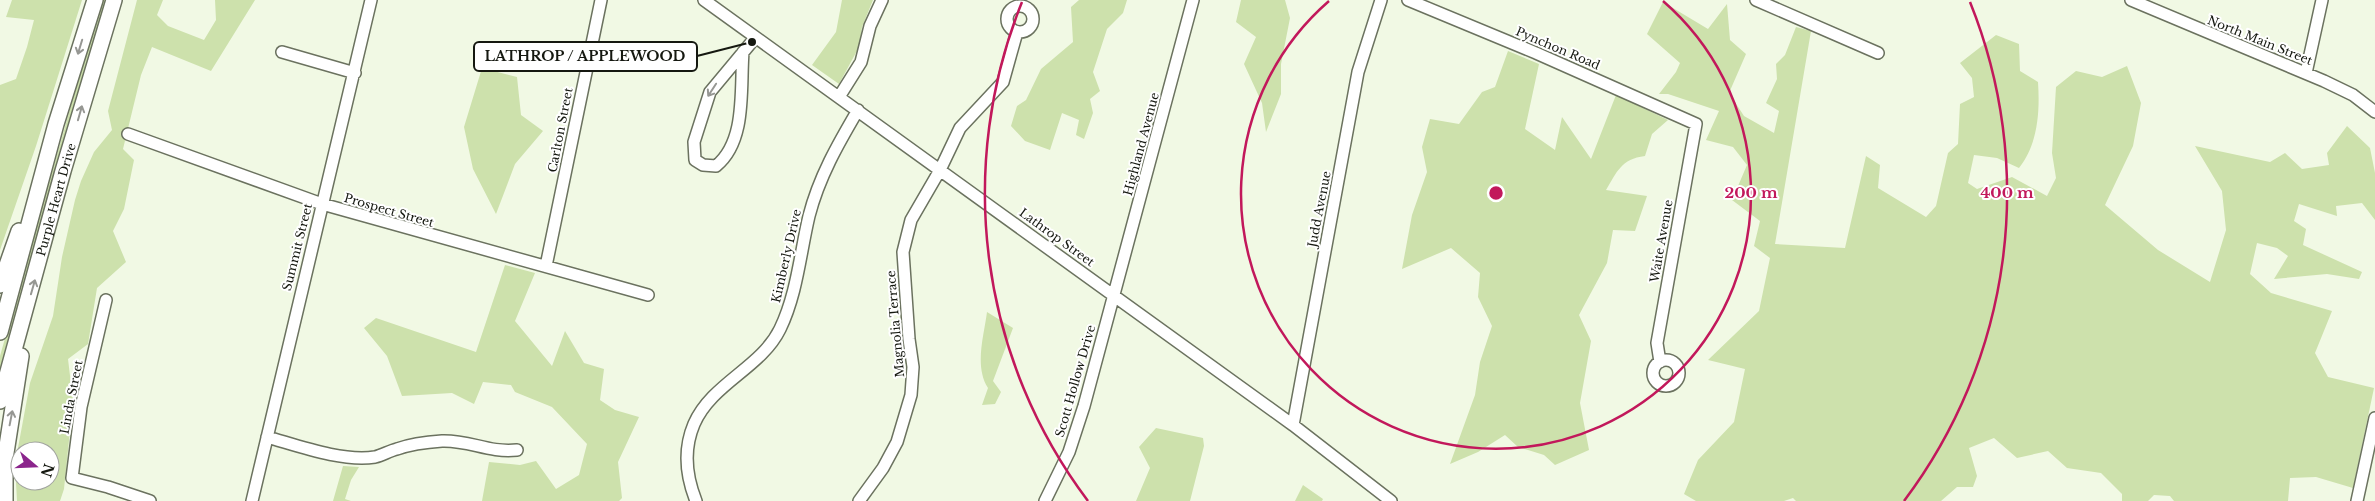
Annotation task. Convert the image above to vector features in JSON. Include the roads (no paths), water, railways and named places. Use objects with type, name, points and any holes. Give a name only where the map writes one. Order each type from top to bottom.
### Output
[{"type":"main road","name":"Purple Heart Drive","points":[[0,332],[48,157],[95,0]]},
{"type":"main road","name":"Purple Heart Drive","points":[[0,401],[63,172],[114,0]]},
{"type":"main road","points":[[0,285],[48,157]]},
{"type":"main road","points":[[5,501],[5,459],[26,310]]},
{"type":"street","name":"Summit Street","points":[[252,501],[371,0]]},
{"type":"street","name":"Carlton Street","points":[[546,266],[601,0]]},
{"type":"street","name":"Lathrop Street","points":[[704,0],[1293,424],[1391,501]]},
{"type":"street","points":[[839,96],[861,62],[870,26],[882,0]]},
{"type":"street","name":"Highland Avenue","points":[[1114,295],[1193,0]]},
{"type":"street","name":"Judd Avenue","points":[[1293,424],[1358,72],[1381,0]]},
{"type":"street","name":"Pynchon Road","points":[[1408,0],[1536,53],[1696,124]]},
{"type":"street","points":[[1756,0],[1878,53]]},
{"type":"street","points":[[2306,73],[2322,0]]},
{"type":"street","name":"North Main Street","points":[[2135,1],[2306,73],[2350,94],[2375,112]]},
{"type":"street","name":"Magnolia Terrace","points":[[859,501],[883,468],[897,442],[909,407],[913,367],[909,339],[903,252],[911,220],[940,170],[960,128],[1003,82],[1017,32]]},
{"type":"street","points":[[743,52],[741,107],[728,153],[716,166],[703,165],[694,157],[694,142],[710,92],[743,52],[755,38]]},
{"type":"street","points":[[282,52],[355,73]]},
{"type":"street","name":"Kimberly Drive","points":[[696,501],[687,476],[686,463],[688,445],[694,424],[706,404],[768,346],[778,332],[790,303],[809,215],[820,181],[858,110]]},
{"type":"street","name":"Waite Avenue","points":[[1660,362],[1657,343],[1696,124]]},
{"type":"street","name":"Prospect Street","points":[[128,134],[322,204],[648,295]]},
{"type":"street","name":"Scott Hollow Drive","points":[[1045,501],[1077,431],[1114,295]]},
{"type":"street","name":"Linda Street","points":[[106,300],[81,407],[72,478],[108,487],[150,501]]},
{"type":"street","points":[[2357,501],[2375,418]]},
{"type":"street","points":[[266,437],[321,453],[359,458],[377,456],[397,448],[442,441],[461,442],[493,451],[517,450]]},
{"type":"place","name":"LATHROP / APPLEWOOD","points":[[752,42]]}]
